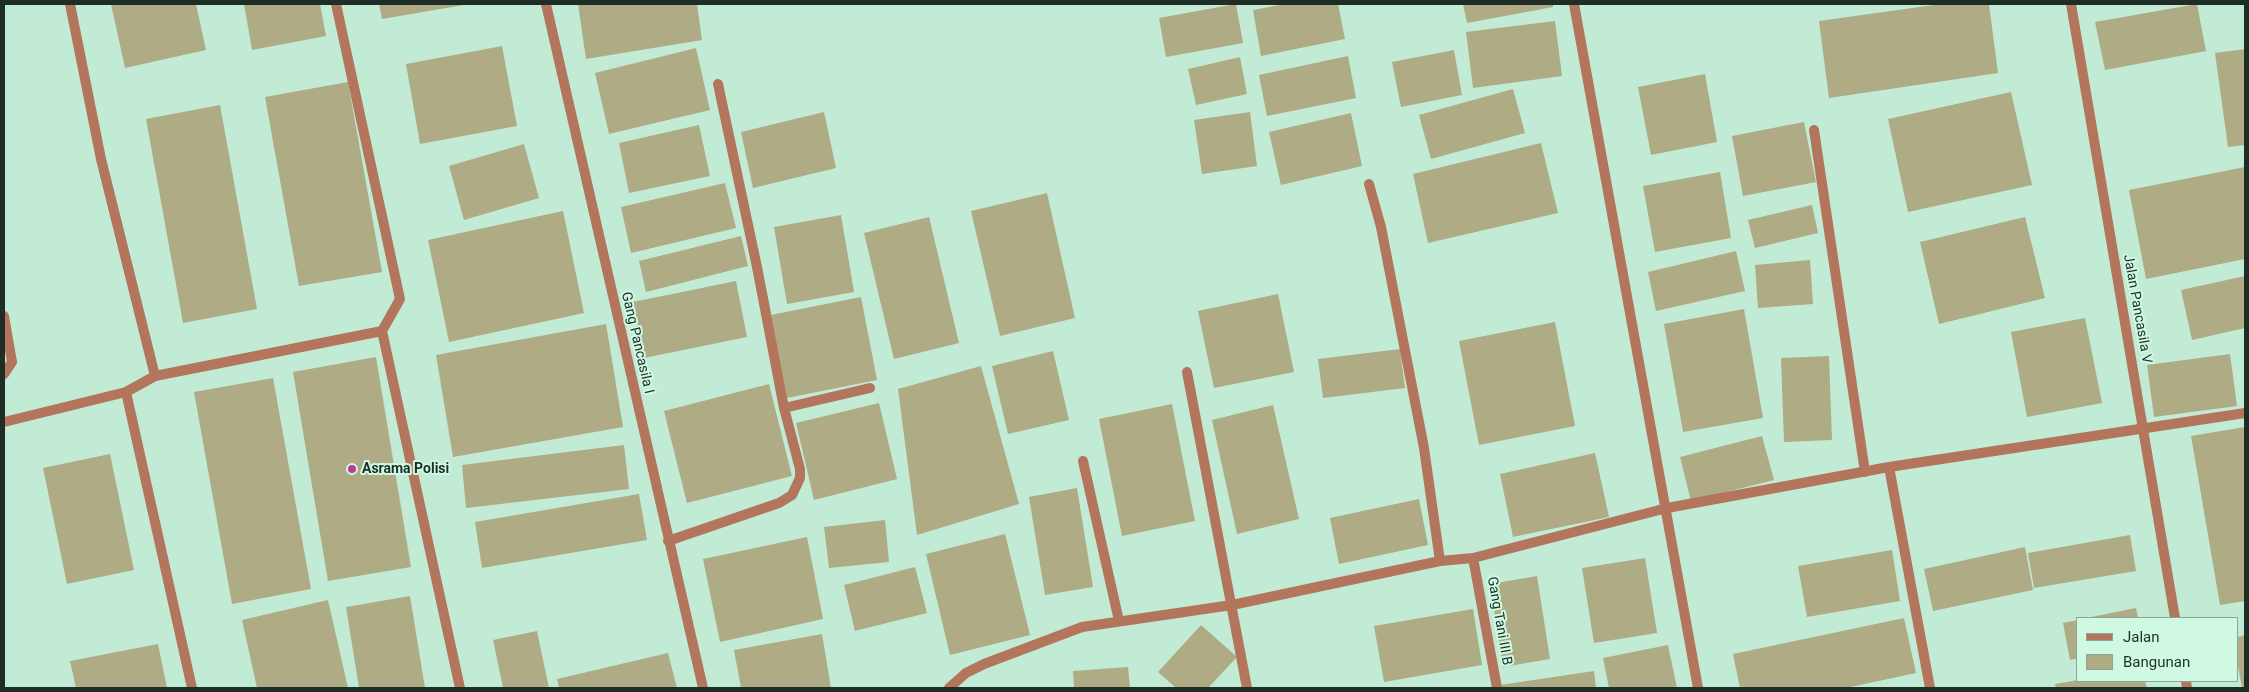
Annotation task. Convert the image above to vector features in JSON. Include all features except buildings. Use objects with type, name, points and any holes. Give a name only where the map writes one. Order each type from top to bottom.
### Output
[{"type":"street","points":[[70,4],[101,160],[155,376]]},
{"type":"street","points":[[336,4],[400,299],[382,331],[460,688]]},
{"type":"street","name":"Gang Pancasila I","points":[[546,4],[703,688]]},
{"type":"street","points":[[1574,4],[1698,688]]},
{"type":"street","name":"Jalan Pancasila V","points":[[2071,4],[2175,617]]},
{"type":"street","points":[[668,541],[779,503],[792,495],[797,486],[800,469],[784,408],[757,267],[718,84]]},
{"type":"street","points":[[1814,130],[1865,472]]},
{"type":"street","points":[[1369,184],[1381,227],[1418,420],[1440,561]]},
{"type":"street","points":[[4,316],[12,362],[4,374]]},
{"type":"street","points":[[4,422],[126,392],[155,376],[382,331]]},
{"type":"street","points":[[1187,372],[1247,688]]},
{"type":"street","points":[[784,408],[870,388]]},
{"type":"street","points":[[126,392],[192,688]]},
{"type":"street","points":[[949,688],[966,673],[984,664],[1035,643],[1082,627],[1232,605],[1440,561],[1473,558],[1666,508],[1889,468],[2245,413]]},
{"type":"street","points":[[1083,461],[1119,621]]},
{"type":"street","points":[[1889,468],[1930,688]]},
{"type":"street","name":"Gang Tani III B","points":[[1473,558],[1497,688]]},
{"type":"place","name":"Asrama Polisi","points":[[352,469]]}]
